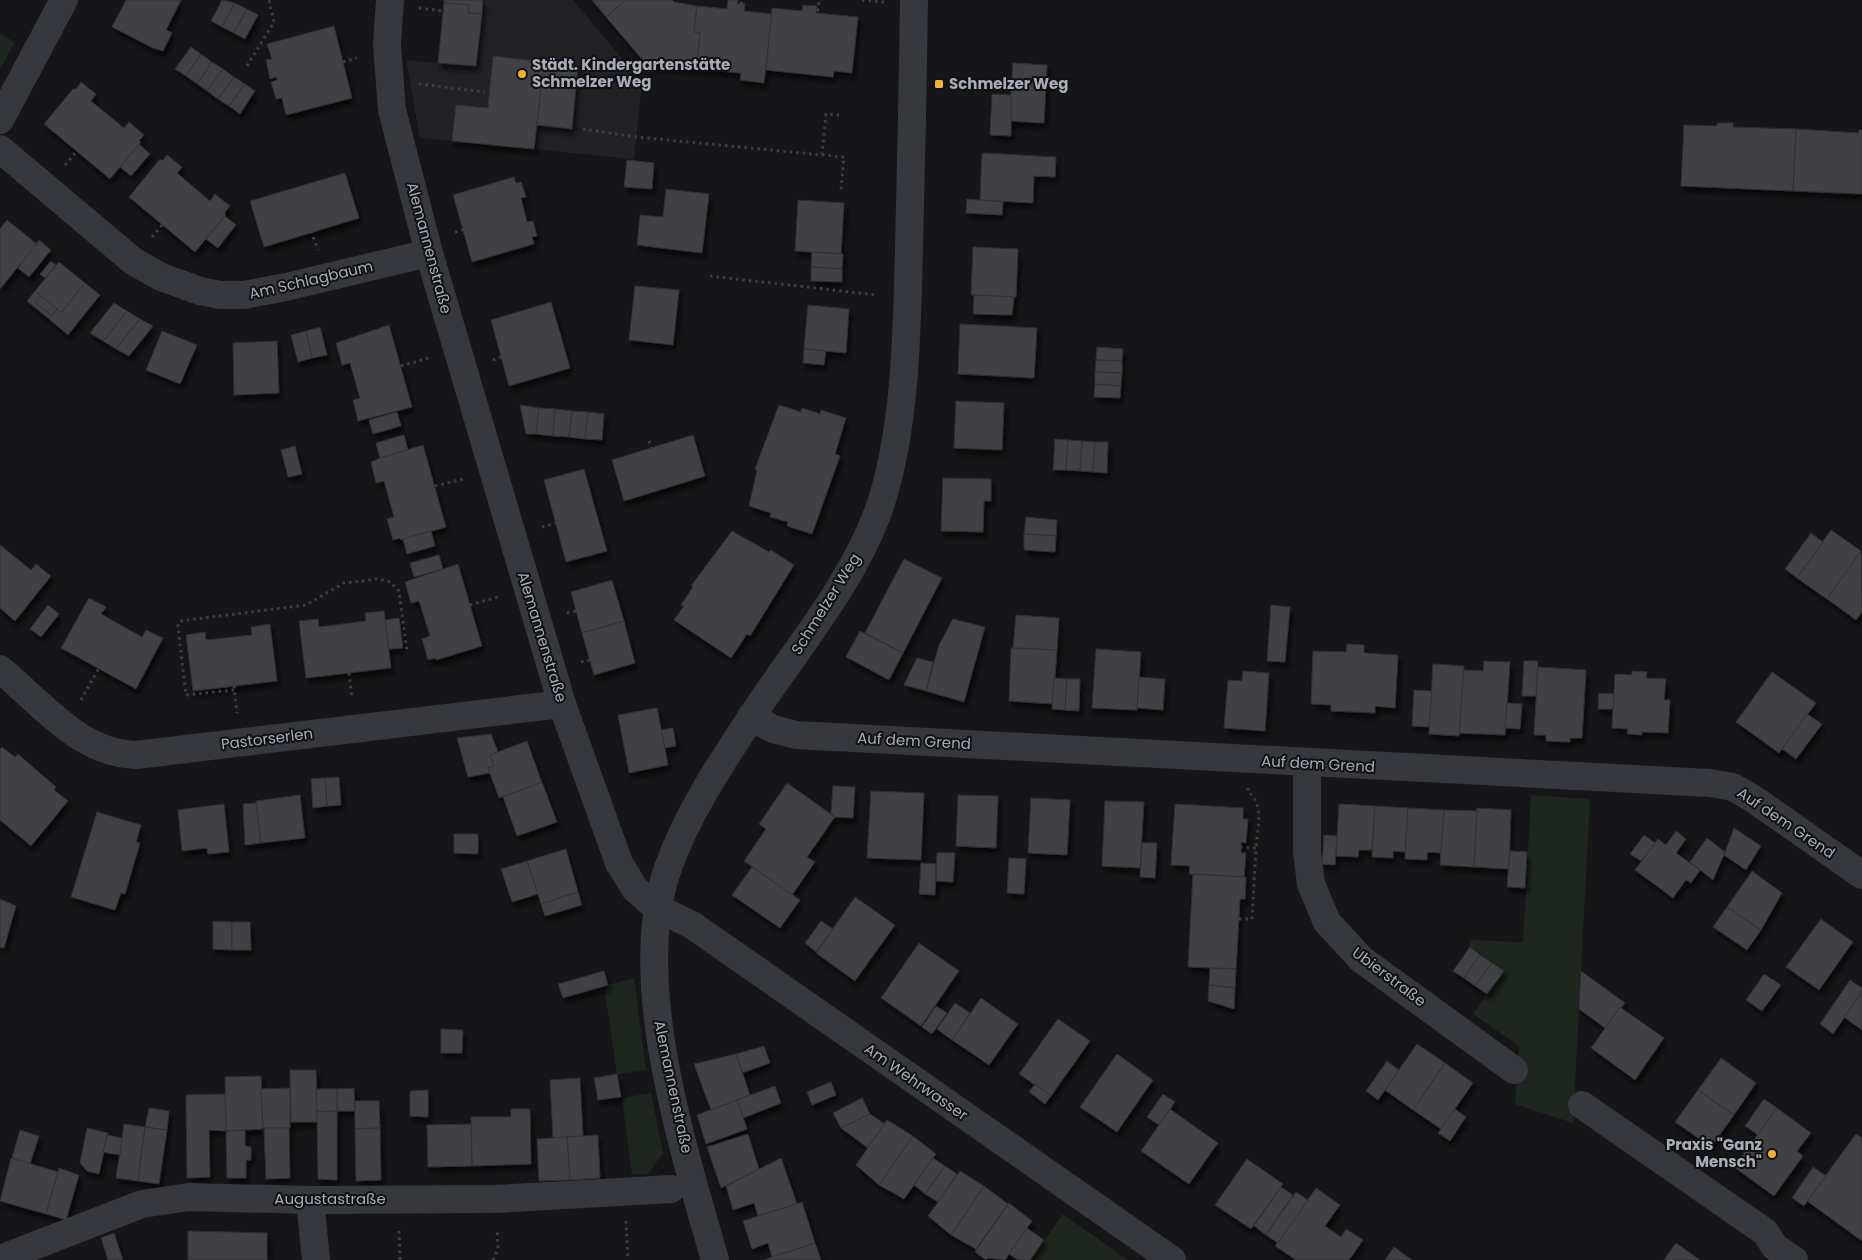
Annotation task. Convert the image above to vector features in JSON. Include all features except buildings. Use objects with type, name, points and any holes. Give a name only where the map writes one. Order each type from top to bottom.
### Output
[{"type":"street","points":[[0,120],[64,0]]},
{"type":"street","name":"Alemannenstraße","points":[[390,0],[386,44],[392,110],[429,253],[562,704],[619,863],[634,889],[657,908],[655,954],[656,1006],[668,1079],[716,1260]]},
{"type":"street","name":"Schmelzer Weg","points":[[657,908],[667,869],[684,831],[751,717],[841,586],[878,511],[898,428],[908,299],[914,0]]},
{"type":"street","name":"Am Schlagbaum","points":[[0,149],[133,260],[160,277],[207,292],[220,295],[244,295],[286,288],[429,253]]},
{"type":"street","name":"Pastorserlen","points":[[0,669],[72,733],[86,742],[119,754],[136,755],[562,704]]},
{"type":"street","name":"Auf dem Grend","points":[[751,717],[773,729],[796,735],[1710,783],[1733,787],[1798,829],[1862,875]]},
{"type":"street","name":"Ubierstraße","points":[[1308,762],[1307,852],[1311,884],[1327,922],[1361,959],[1514,1070]]},
{"type":"street","name":"Am Wehrwasser","points":[[657,908],[692,925],[1172,1260]]},
{"type":"street","points":[[1582,1105],[1765,1232],[1775,1247],[1794,1260]]},
{"type":"street","name":"Augustastraße","points":[[0,1259],[142,1204],[189,1197],[310,1200],[496,1199],[671,1189]]},
{"type":"street","points":[[310,1200],[316,1260]]},
{"type":"path","points":[[247,66],[274,22],[269,0]]},
{"type":"path","points":[[816,9],[818,10],[819,0]]},
{"type":"path","points":[[343,62],[364,56]]},
{"type":"path","points":[[389,81],[485,92]]},
{"type":"path","points":[[822,155],[826,114],[839,115]]},
{"type":"path","points":[[583,129],[636,137],[844,157],[841,190]]},
{"type":"path","points":[[710,276],[908,299]]},
{"type":"path","points":[[401,366],[435,356]]},
{"type":"path","points":[[650,440],[651,448]]},
{"type":"path","points":[[234,690],[186,695],[178,626],[180,621],[306,605],[344,583],[378,579],[390,582],[399,591],[407,652]]},
{"type":"path","points":[[470,606],[504,596]]},
{"type":"path","points":[[78,704],[100,666]]},
{"type":"path","points":[[349,673],[352,705]]},
{"type":"path","points":[[1239,919],[1252,919],[1259,807],[1253,796],[1248,792],[1251,760]]},
{"type":"path","points":[[1241,847],[1256,848]]},
{"type":"path","points":[[625,1193],[628,1260]]},
{"type":"shaded area","name":"Städt. Kindergartenstätte Schmelzer Weg","points":[[485,0],[573,0],[642,82],[634,159],[420,138],[406,60],[477,67]]},
{"type":"shaded area","points":[[0,34],[15,42],[0,69]]},
{"type":"shaded area","points":[[1531,795],[1590,799],[1573,1123],[1515,1104],[1519,1046],[1473,1014],[1503,971],[1470,947],[1470,940],[1523,942]]},
{"type":"shaded area","points":[[634,978],[646,1070],[617,1074],[604,986]]},
{"type":"shaded area","points":[[651,1093],[663,1153],[648,1174],[632,1175],[622,1098]]},
{"type":"shaded area","points":[[1063,1214],[1128,1260],[1031,1260]]},
{"type":"place","name":"Städt. Kindergartenstätte Schmelzer Weg","points":[[522,74]]},
{"type":"place","name":"Schmelzer Weg","points":[[939,84]]},
{"type":"place","name":"Praxis \"Ganz Mensch\"","points":[[1772,1154]]}]
